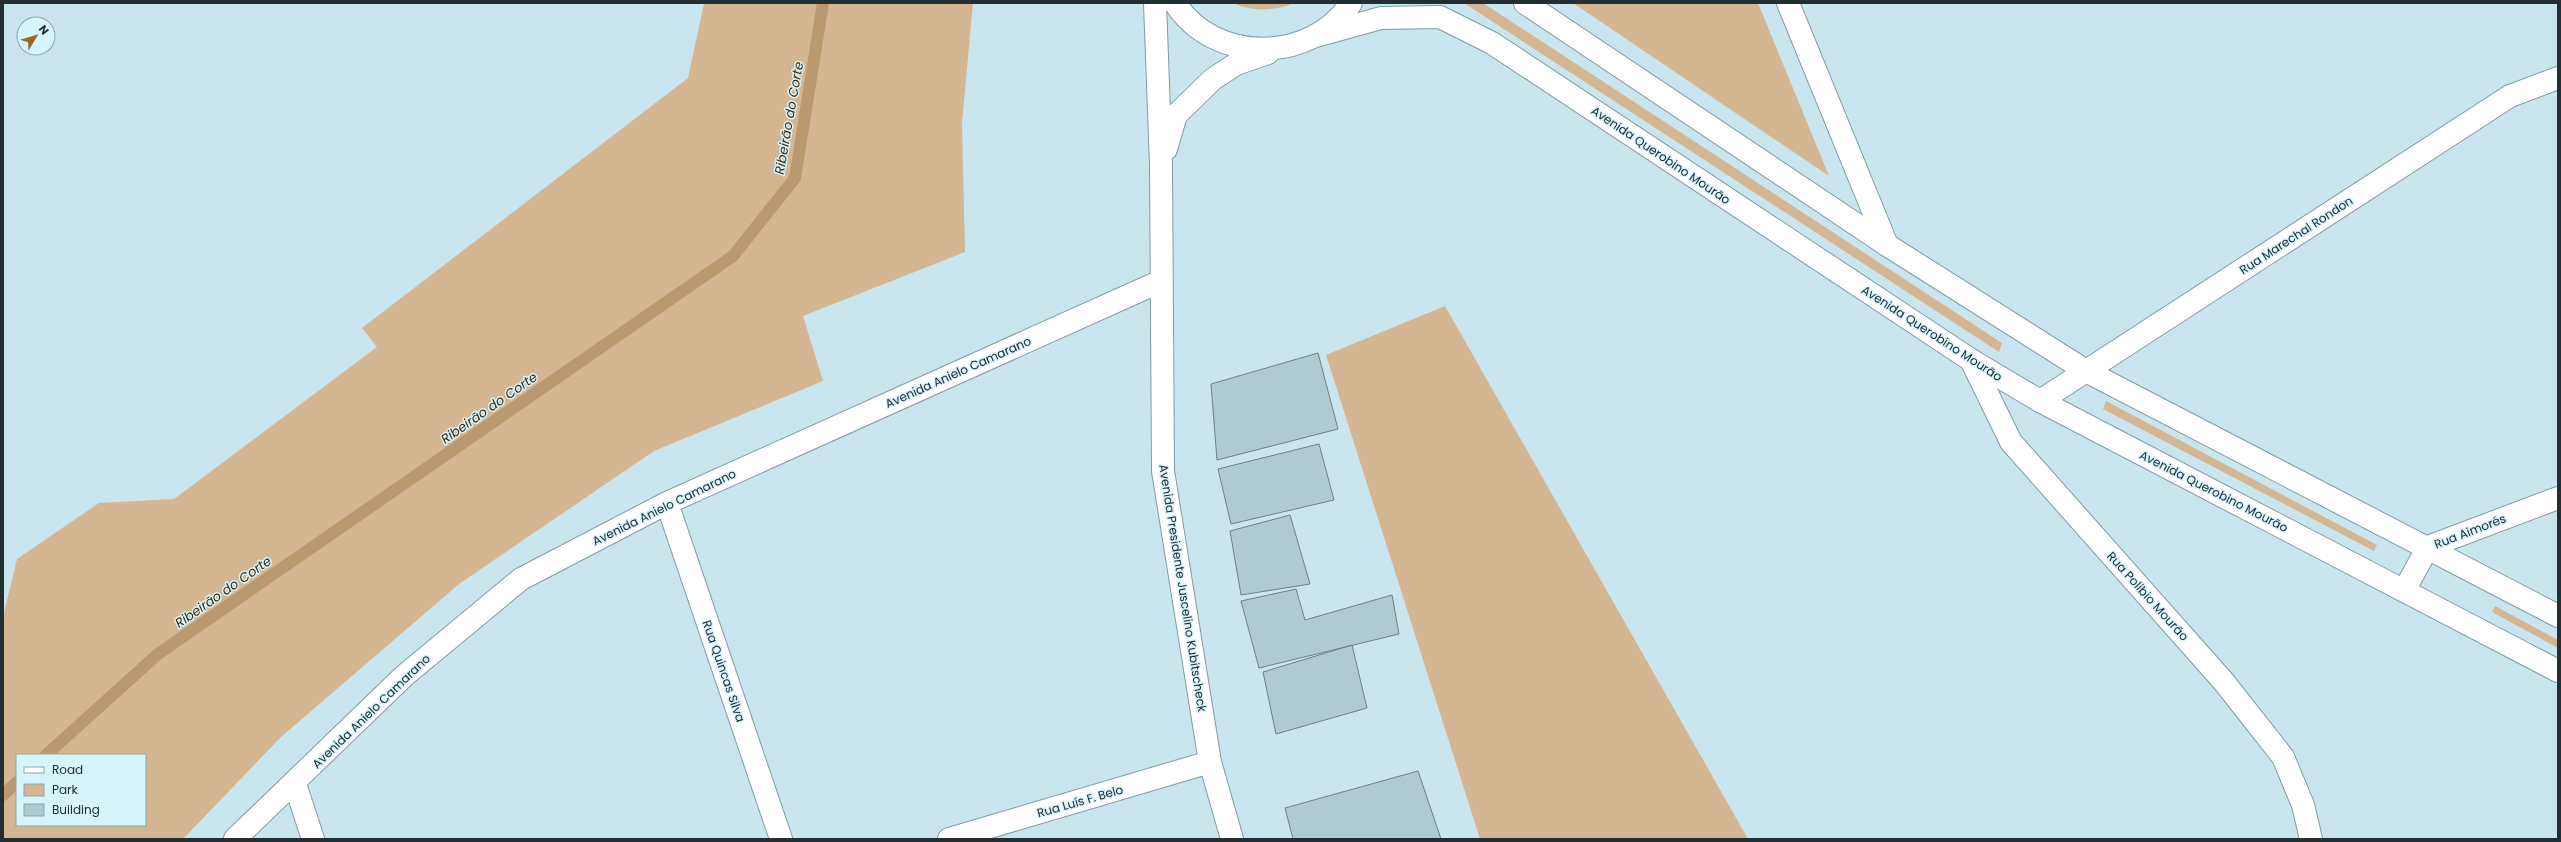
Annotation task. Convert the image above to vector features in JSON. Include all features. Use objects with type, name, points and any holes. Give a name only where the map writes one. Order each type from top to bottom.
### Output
[{"type":"main road","name":"Avenida Presidente Juscelino Kubitscheck","points":[[1155,3],[1161,165],[1163,471],[1210,762],[1232,839]]},
{"type":"main road","points":[[1175,3],[1183,15],[1213,38],[1249,49],[1283,48]]},
{"type":"main road","points":[[1316,36],[1343,15],[1351,3]]},
{"type":"main road","points":[[1525,3],[1887,246],[2086,371],[2428,547],[2558,616]]},
{"type":"main road","points":[[1788,3],[1887,246]]},
{"type":"main road","name":"Avenida Querobino Mourão","points":[[1316,36],[1382,18],[1440,17],[1492,43],[1971,360],[2040,401],[2405,589],[2558,671]]},
{"type":"main road","name":"Avenida Presidente Juscelino Kubitscheck","points":[[1161,165],[1176,115],[1204,88],[1236,64],[1316,36]]},
{"type":"main road","name":"Rua Marechal Rondon","points":[[2040,401],[2510,96],[2558,78]]},
{"type":"main road","name":"Avenida Anielo Camarano","points":[[235,839],[295,784],[404,676],[520,579],[667,503],[1161,281]]},
{"type":"main road","name":"Rua Polibio Mourão","points":[[1971,360],[2011,442],[2224,682],[2284,757],[2303,806],[2311,839]]},
{"type":"main road","name":"Rua Aimorés","points":[[2405,589],[2428,547],[2558,498]]},
{"type":"main road","name":"Rua Quincas Silva","points":[[667,503],[781,839]]},
{"type":"main road","name":"Rua Luís F. Belo","points":[[949,839],[1210,762]]},
{"type":"main road","points":[[295,784],[313,839]]},
{"type":"green space","points":[[704,3],[973,3],[962,123],[965,252],[803,316],[823,381],[654,451],[459,584],[281,737],[183,839],[3,839],[3,617],[17,559],[99,503],[174,499],[377,347],[362,328],[688,78]]},
{"type":"green space","points":[[1233,3],[1294,3],[1279,8],[1256,9]]},
{"type":"green space","points":[[1464,3],[1483,3],[2002,343],[1999,352]]},
{"type":"green space","points":[[1573,3],[1758,3],[1829,176]]},
{"type":"green space","points":[[1445,306],[1748,839],[1480,839],[1326,355]]},
{"type":"green space","points":[[2106,401],[2377,545],[2374,551],[2103,409]]},
{"type":"green space","points":[[2495,606],[2558,640],[2558,648],[2492,612]]},
{"type":"shaded area","points":[[824,3],[796,178],[734,257],[158,654],[733,256],[795,178]]},
{"type":"shaded area","points":[[158,654],[50,754],[47,754]]},
{"type":"building","points":[[1318,353],[1338,429],[1217,460],[1211,384]]},
{"type":"building","points":[[1319,444],[1334,500],[1231,524],[1218,469]]},
{"type":"building","points":[[1290,515],[1310,584],[1241,595],[1230,531]]},
{"type":"building","points":[[1296,589],[1305,620],[1392,595],[1399,634],[1259,668],[1241,601]]},
{"type":"building","points":[[1352,645],[1367,708],[1276,734],[1263,672]]},
{"type":"building","points":[[1418,771],[1441,839],[1293,839],[1285,808]]},
{"type":"waterway","name":"Ribeirão do Corte","points":[[47,754],[158,654],[733,256],[795,178],[823,3]]},
{"type":"waterway","name":"Ribeirão do Corte","points":[[3,795],[16,783]]}]
